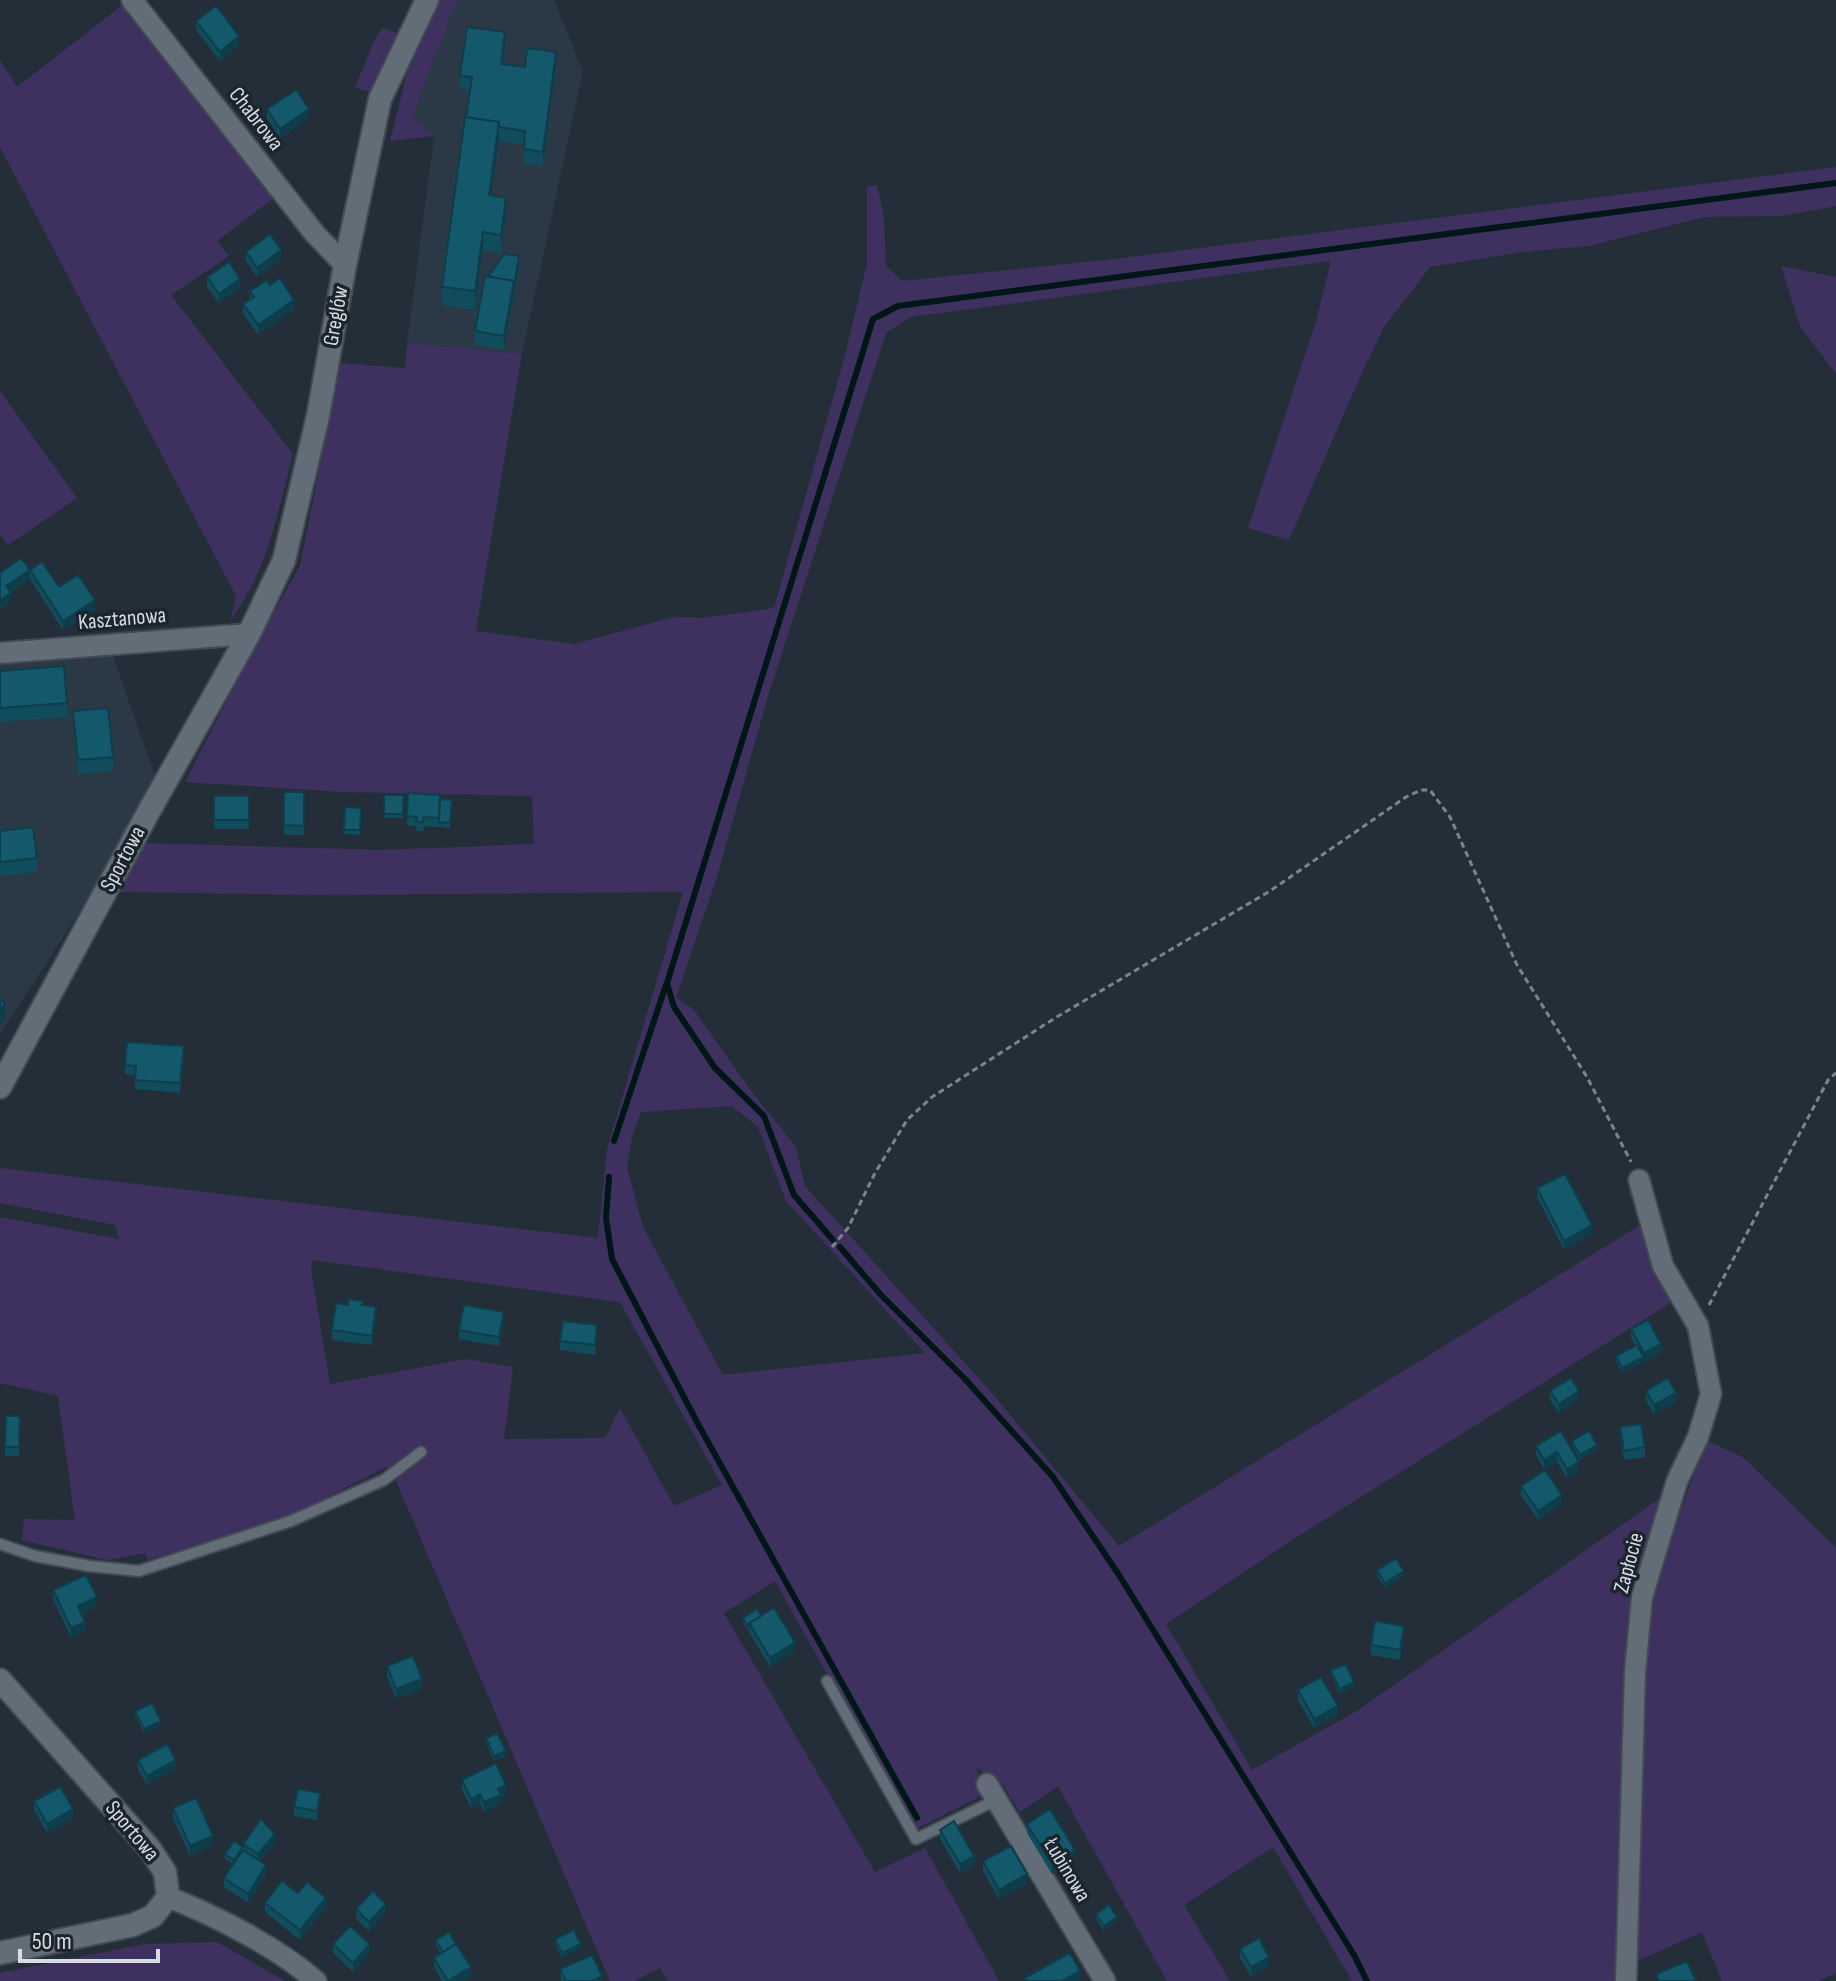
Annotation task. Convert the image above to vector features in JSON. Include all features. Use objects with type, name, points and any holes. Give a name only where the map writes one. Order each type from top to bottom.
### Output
[{"type":"street","name":"Chabrowa","points":[[132,0],[315,234],[345,265]]},
{"type":"street","name":"Greglów","points":[[249,634],[284,560],[318,416],[345,265],[380,99],[427,0]]},
{"type":"street","name":"Kasztanowa","points":[[0,653],[249,634]]},
{"type":"street","name":"Sportowa","points":[[0,1087],[249,634]]},
{"type":"street","name":"Zapłocie","points":[[1626,1981],[1635,1672],[1642,1597],[1677,1481],[1698,1437],[1711,1394],[1698,1326],[1663,1266],[1639,1180]]},
{"type":"street","name":"Sportowa","points":[[0,1680],[150,1849],[165,1872],[168,1897]]},
{"type":"street","name":"Łubinowa","points":[[992,1792],[1105,1981]]},
{"type":"street","points":[[0,1953],[133,1925],[153,1916],[168,1897],[207,1913],[301,1968],[316,1981]]},
{"type":"lane","points":[[0,1544],[35,1556],[139,1571],[291,1521],[384,1480],[421,1452]]},
{"type":"lane","points":[[827,1681],[916,1839],[992,1792]]},
{"type":"path","points":[[832,1247],[848,1228],[875,1173],[907,1120],[932,1097],[1055,1018],[1270,891],[1406,797],[1421,790],[1430,790],[1450,817],[1517,965],[1587,1077],[1639,1180]]},
{"type":"path","points":[[1698,1326],[1828,1080],[1836,1073]]},
{"type":"shaded area","points":[[440,0],[457,0],[412,117],[434,136],[390,141],[407,73]]},
{"type":"shaded area","points":[[457,0],[554,0],[583,71],[522,354],[407,343],[434,137],[412,117]]},
{"type":"shaded area","points":[[125,3],[274,198],[217,241],[229,256],[171,295],[293,454],[262,562],[230,621],[236,596],[0,147],[0,60],[17,87]]},
{"type":"shaded area","points":[[383,28],[397,33],[374,93],[355,87],[376,37]]},
{"type":"shaded area","points":[[1836,167],[1836,206],[1782,216],[1704,217],[1589,246],[1522,252],[1430,267],[1384,327],[1289,540],[1248,528],[1315,325],[1331,261],[910,317],[886,333],[768,696],[716,880],[676,997],[694,1010],[752,1092],[796,1147],[805,1186],[992,1393],[1119,1546],[1642,1224],[1672,1302],[1292,1540],[1166,1624],[1252,1770],[1357,1711],[1666,1494],[1633,1614],[1616,1981],[1352,1981],[1273,1847],[1184,1905],[1230,1981],[1167,1981],[1058,1786],[1020,1812],[1003,1785],[976,1767],[983,1795],[914,1830],[775,1581],[724,1613],[875,1872],[925,1848],[999,1981],[668,1981],[660,1968],[634,1981],[610,1981],[396,1481],[386,1467],[296,1513],[148,1560],[145,1553],[107,1560],[22,1540],[24,1519],[75,1520],[58,1396],[0,1383],[0,1217],[119,1239],[115,1225],[0,1203],[0,1168],[598,1238],[607,1149],[683,892],[317,895],[120,892],[145,843],[380,850],[534,844],[532,796],[345,792],[185,782],[300,566],[340,363],[405,368],[407,343],[522,354],[476,631],[574,644],[674,617],[703,618],[774,608],[844,359],[867,264],[867,187],[877,185],[884,217],[886,266],[902,281],[1114,259]],"holes":[[[732,1106],[758,1127],[786,1201],[925,1353],[723,1375],[643,1227],[627,1167],[632,1137],[641,1112]],[[312,1260],[620,1302],[722,1485],[674,1506],[620,1408],[605,1438],[504,1439],[513,1367],[466,1359],[330,1384],[311,1271]]]},
{"type":"shaded area","points":[[1781,266],[1836,277],[1836,374],[1800,326]]},
{"type":"shaded area","points":[[0,391],[77,498],[8,545],[0,534]]},
{"type":"shaded area","points":[[111,651],[156,779],[78,914],[0,1034],[0,665]]},
{"type":"shaded area","points":[[1706,1440],[1744,1458],[1836,1548],[1836,1973],[1818,1981],[1722,1981],[1702,1932],[1637,1961],[1641,1688],[1650,1599]]},
{"type":"shaded area","points":[[217,1942],[285,1981],[0,1981],[0,1973],[145,1944]]},
{"type":"building","points":[[216,6],[239,36],[220,52],[196,21]]},
{"type":"building","points":[[467,27],[505,32],[501,64],[525,67],[527,48],[556,52],[543,152],[524,149],[525,131],[499,127],[499,122],[466,117],[472,77],[460,76]]},
{"type":"building","points":[[296,90],[309,109],[280,129],[267,109]]},
{"type":"building","points":[[465,117],[499,122],[489,195],[506,198],[501,235],[483,232],[475,291],[442,287]]},
{"type":"building","points":[[270,234],[281,250],[257,268],[246,252]]},
{"type":"building","points":[[504,254],[519,256],[514,286],[514,281],[488,277]]},
{"type":"building","points":[[229,262],[240,279],[219,294],[207,277]]},
{"type":"building","points":[[485,276],[514,281],[504,336],[475,331]]},
{"type":"building","points":[[280,278],[294,300],[258,325],[243,304],[254,297],[250,291],[267,280],[270,285]]},
{"type":"building","points":[[21,558],[30,570],[6,586],[11,593],[0,601],[0,573]]},
{"type":"building","points":[[42,562],[59,587],[78,575],[95,600],[63,621],[30,570]]},
{"type":"building","points":[[64,666],[67,703],[0,708],[0,671]]},
{"type":"building","points":[[108,708],[113,757],[78,760],[73,711]]},
{"type":"building","points":[[284,792],[304,792],[304,826],[284,825]]},
{"type":"building","points":[[408,793],[440,795],[439,818],[424,817],[423,822],[416,822],[417,817],[407,816]]},
{"type":"building","points":[[384,795],[404,795],[403,814],[384,814]]},
{"type":"building","points":[[214,796],[249,796],[249,820],[214,820]]},
{"type":"building","points":[[440,799],[452,800],[450,823],[439,822]]},
{"type":"building","points":[[345,807],[361,808],[360,830],[344,830]]},
{"type":"building","points":[[33,827],[37,858],[0,862],[0,831]]},
{"type":"building","points":[[127,1042],[184,1046],[180,1083],[135,1080],[136,1066],[125,1065]]},
{"type":"building","points":[[1565,1174],[1592,1225],[1564,1241],[1537,1188]]},
{"type":"building","points":[[348,1299],[376,1307],[372,1336],[332,1330],[336,1303],[348,1305]]},
{"type":"building","points":[[464,1305],[504,1312],[499,1337],[459,1330]]},
{"type":"building","points":[[1648,1320],[1661,1344],[1644,1353],[1631,1329]]},
{"type":"building","points":[[563,1321],[597,1325],[595,1345],[560,1341]]},
{"type":"building","points":[[1637,1345],[1644,1357],[1622,1368],[1616,1356]]},
{"type":"building","points":[[1571,1378],[1579,1391],[1559,1404],[1550,1391]]},
{"type":"building","points":[[1668,1378],[1676,1393],[1654,1405],[1646,1391]]},
{"type":"building","points":[[6,1416],[20,1416],[19,1447],[5,1447]]},
{"type":"building","points":[[1641,1424],[1645,1447],[1624,1451],[1620,1427]]},
{"type":"building","points":[[1561,1431],[1579,1462],[1567,1469],[1557,1452],[1544,1460],[1536,1446]]},
{"type":"building","points":[[1589,1431],[1597,1445],[1580,1455],[1572,1441]]},
{"type":"building","points":[[1545,1470],[1562,1495],[1538,1511],[1521,1486]]},
{"type":"building","points":[[1396,1559],[1404,1571],[1385,1583],[1377,1570]]},
{"type":"building","points":[[86,1575],[97,1597],[78,1606],[85,1622],[71,1628],[53,1590]]},
{"type":"building","points":[[774,1608],[795,1642],[770,1658],[749,1623]]},
{"type":"building","points":[[757,1609],[761,1616],[749,1623],[749,1628],[743,1618]]},
{"type":"building","points":[[1375,1621],[1404,1626],[1400,1650],[1371,1645]]},
{"type":"building","points":[[413,1656],[422,1679],[396,1689],[387,1666]]},
{"type":"building","points":[[1346,1664],[1354,1682],[1339,1689],[1331,1670]]},
{"type":"building","points":[[1321,1677],[1338,1706],[1314,1719],[1298,1690]]},
{"type":"building","points":[[152,1703],[161,1721],[144,1729],[135,1711]]},
{"type":"building","points":[[497,1733],[506,1751],[494,1756],[486,1738]]},
{"type":"building","points":[[167,1744],[176,1760],[147,1776],[138,1760]]},
{"type":"building","points":[[496,1763],[506,1785],[498,1789],[501,1795],[484,1802],[480,1794],[471,1799],[462,1780]]},
{"type":"building","points":[[60,1787],[73,1809],[47,1824],[34,1801]]},
{"type":"building","points":[[298,1789],[320,1793],[317,1811],[294,1807]]},
{"type":"building","points":[[196,1798],[213,1836],[190,1846],[173,1808]]},
{"type":"building","points":[[1050,1809],[1075,1850],[1052,1864],[1027,1824]]},
{"type":"building","points":[[261,1819],[275,1834],[258,1854],[243,1844]]},
{"type":"building","points":[[954,1821],[974,1856],[960,1864],[940,1830]]},
{"type":"building","points":[[234,1841],[243,1847],[234,1860],[225,1854]]},
{"type":"building","points":[[1011,1846],[1027,1874],[999,1890],[983,1861]]},
{"type":"building","points":[[243,1850],[266,1865],[248,1894],[224,1878]]},
{"type":"building","points":[[282,1881],[298,1893],[307,1882],[326,1898],[300,1930],[265,1903]]},
{"type":"building","points":[[373,1891],[386,1904],[369,1922],[356,1909]]},
{"type":"building","points":[[1109,1905],[1117,1917],[1104,1926],[1096,1914]]},
{"type":"building","points":[[350,1926],[370,1944],[353,1963],[333,1944]]},
{"type":"building","points":[[574,1930],[581,1944],[562,1953],[555,1939]]},
{"type":"building","points":[[449,1932],[456,1944],[443,1952],[436,1940]]},
{"type":"building","points":[[1259,1938],[1269,1957],[1251,1967],[1240,1949]]},
{"type":"building","points":[[456,1944],[471,1967],[448,1981],[434,1958]]},
{"type":"building","points":[[1070,1953],[1080,1971],[1062,1981],[1027,1981],[1025,1978]]},
{"type":"building","points":[[592,1955],[602,1976],[592,1981],[566,1981],[560,1969]]},
{"type":"building","points":[[1687,1961],[1696,1981],[1659,1981],[1656,1974]]},
{"type":"waterway","points":[[833,1240],[794,1195],[764,1116],[715,1068],[674,1007],[667,983],[873,319],[898,306],[1836,183]]},
{"type":"waterway","points":[[614,1141],[666,985]]},
{"type":"waterway","points":[[609,1177],[606,1218],[612,1259],[698,1424],[917,1818]]},
{"type":"waterway","points":[[840,1247],[880,1294],[965,1379],[1053,1477],[1119,1575],[1354,1955],[1367,1981]]}]
